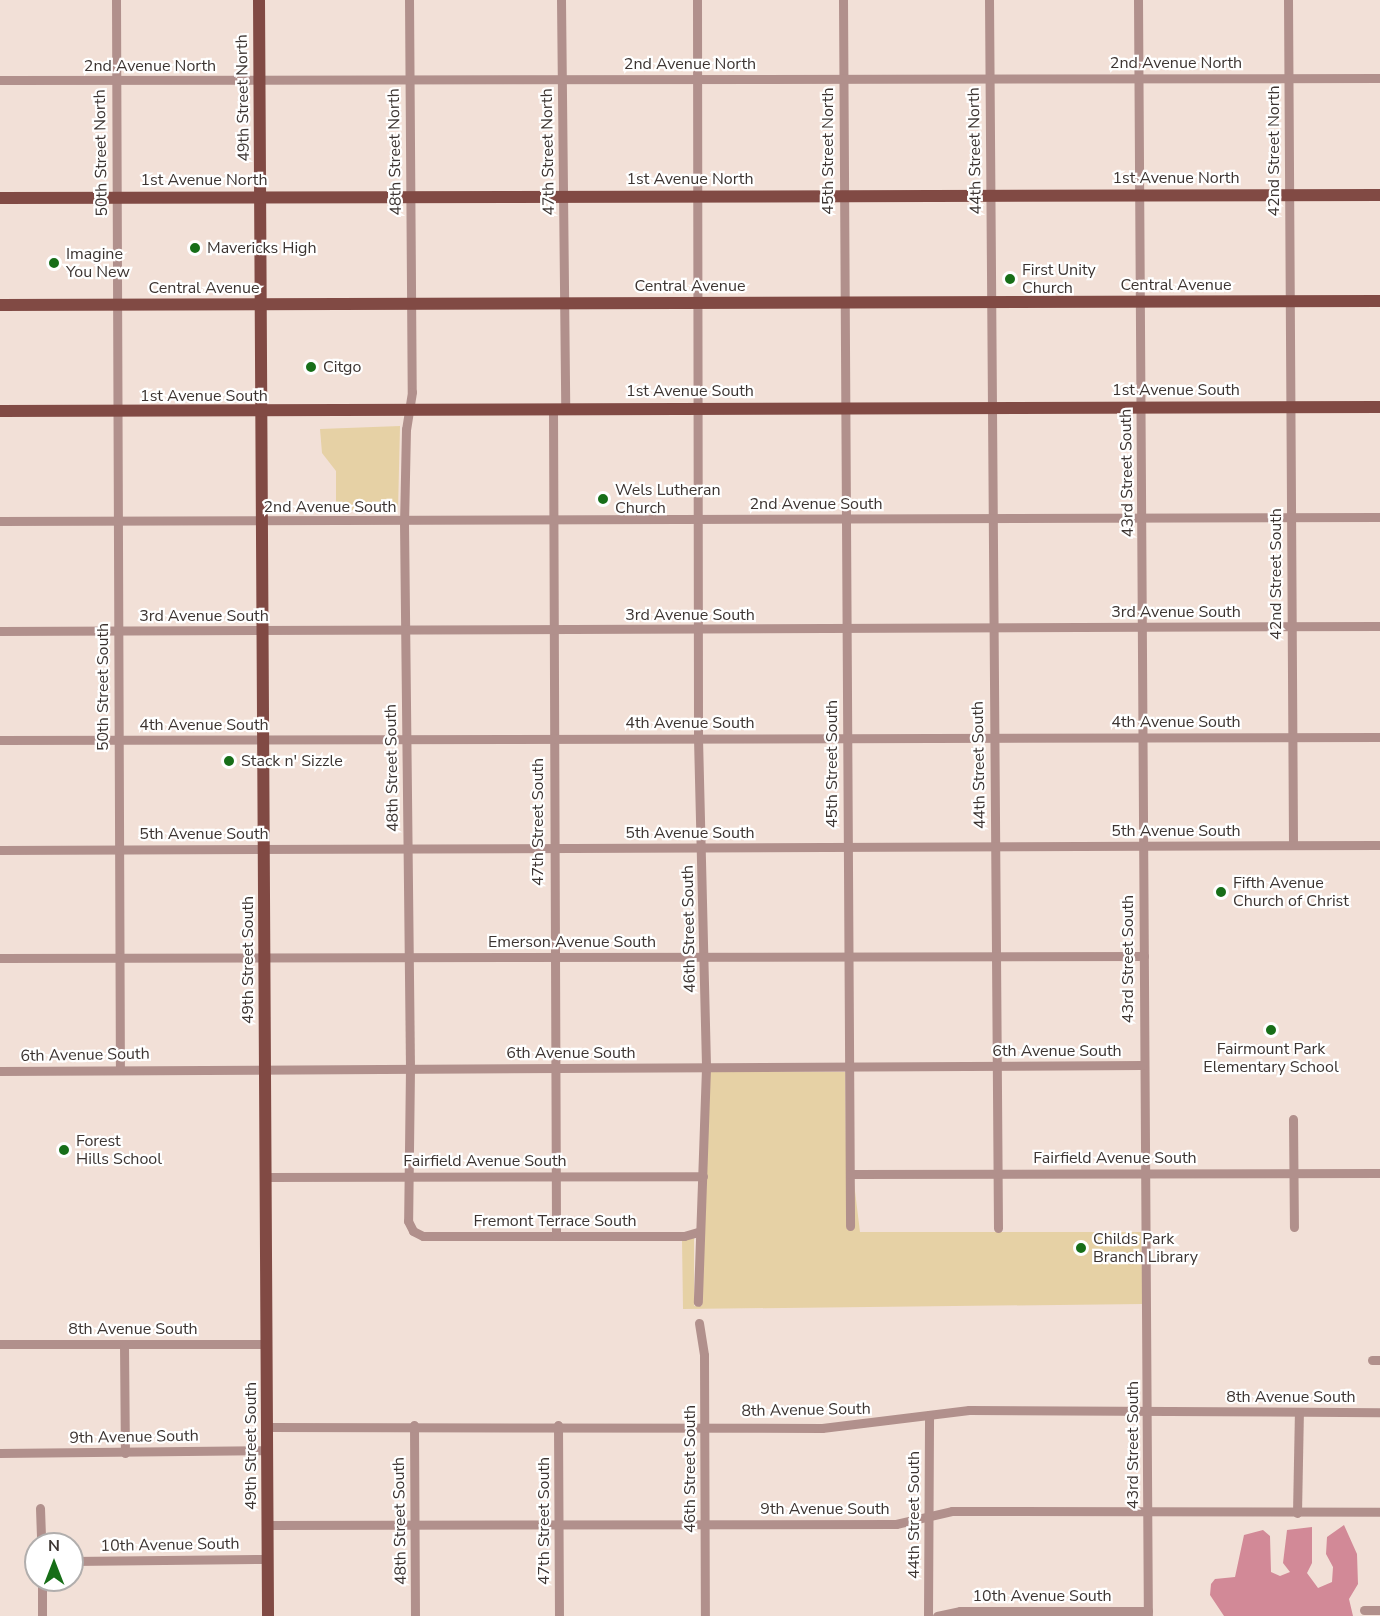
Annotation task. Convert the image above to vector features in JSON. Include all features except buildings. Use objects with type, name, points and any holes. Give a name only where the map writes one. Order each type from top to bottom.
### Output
[{"type":"main road","name":"49th Street North","points":[[259,0],[262,304]]},
{"type":"main road","name":"1st Avenue North","points":[[0,198],[564,197],[698,194],[989,196],[1139,193],[1380,195]]},
{"type":"main road","name":"Central Avenue","points":[[0,305],[1380,301]]},
{"type":"main road","name":"49th Street South","points":[[262,304],[268,1616]]},
{"type":"main road","name":"1st Avenue South","points":[[0,411],[1380,407]]},
{"type":"street","name":"50th Street North","points":[[116,0],[117,305]]},
{"type":"street","name":"48th Street North","points":[[409,0],[412,303]]},
{"type":"street","name":"47th Street North","points":[[561,0],[564,303]]},
{"type":"street","name":"46th Street South","points":[[697,0],[698,738],[706,1068],[703,1223],[698,1232],[698,1302]]},
{"type":"street","name":"45th Street North","points":[[843,0],[844,303]]},
{"type":"street","name":"44th Street North","points":[[989,0],[991,302]]},
{"type":"street","name":"43rd Street South","points":[[1138,0],[1139,302],[1144,627],[1142,1065],[1148,1412],[1148,1614]]},
{"type":"street","name":"42nd Street North","points":[[1288,0],[1290,302]]},
{"type":"street","name":"2nd Avenue North","points":[[0,80],[1380,78]]},
{"type":"street","name":"44th Street South","points":[[991,302],[998,1228]]},
{"type":"street","name":"42nd Street South","points":[[1290,302],[1293,845]]},
{"type":"street","name":"48th Street South","points":[[412,303],[412,392],[408,410],[404,522],[410,1068],[408,1221],[413,1231]]},
{"type":"street","name":"47th Street South","points":[[556,1236],[552,631],[553,519],[564,303]]},
{"type":"street","name":"45th Street South","points":[[844,303],[850,1226]]},
{"type":"street","name":"50th Street South","points":[[117,305],[118,740],[122,959],[120,1069]]},
{"type":"street","name":"2nd Avenue South","points":[[0,522],[404,522],[991,516],[1380,517]]},
{"type":"street","name":"3rd Avenue South","points":[[0,631],[846,630],[1380,626]]},
{"type":"street","name":"4th Avenue South","points":[[0,740],[1380,737]]},
{"type":"street","name":"5th Avenue South","points":[[0,850],[1380,845]]},
{"type":"street","name":"Emerson Avenue South","points":[[0,958],[1144,956]]},
{"type":"street","name":"6th Avenue South","points":[[0,1071],[1142,1065]]},
{"type":"street","points":[[1293,1119],[1294,1227]]},
{"type":"street","name":"Fairfield Avenue South","points":[[850,1174],[1380,1173]]},
{"type":"street","name":"Fairfield Avenue South","points":[[266,1177],[703,1176]]},
{"type":"street","name":"Fremont Terrace South","points":[[413,1231],[423,1236],[684,1236],[698,1232]]},
{"type":"street","name":"46th Street South","points":[[699,1323],[703,1330],[705,1426],[705,1616]]},
{"type":"street","name":"8th Avenue South","points":[[0,1344],[267,1344]]},
{"type":"street","points":[[124,1344],[124,1453]]},
{"type":"street","name":"8th Avenue South","points":[[267,1427],[558,1425],[822,1428],[969,1410],[1380,1412]]},
{"type":"street","points":[[1298,1513],[1299,1413]]},
{"type":"street","name":"44th Street South","points":[[928,1616],[929,1415]]},
{"type":"street","name":"48th Street South","points":[[414,1425],[416,1616]]},
{"type":"street","name":"47th Street South","points":[[558,1425],[559,1616]]},
{"type":"street","name":"9th Avenue South","points":[[0,1454],[268,1450]]},
{"type":"street","points":[[40,1508],[41,1532]]},
{"type":"street","name":"9th Avenue South","points":[[268,1525],[896,1524],[952,1511],[1380,1512]]},
{"type":"street","name":"10th Avenue South","points":[[84,1561],[268,1559]]},
{"type":"street","points":[[42,1592],[42,1616]]},
{"type":"street","points":[[1364,1610],[1380,1610]]},
{"type":"street","name":"10th Avenue South","points":[[937,1616],[960,1611],[1148,1614]]},
{"type":"shaded area","points":[[400,426],[398,512],[336,510],[336,471],[322,453],[320,429]]},
{"type":"shaded area","points":[[710,1072],[845,1072],[847,1230],[854,1230],[854,1183],[860,1232],[1141,1232],[1143,1304],[683,1309],[682,1240],[694,1237],[694,1306],[702,1306]]},
{"type":"shaded area","points":[[1344,1525],[1357,1554],[1358,1584],[1349,1599],[1353,1616],[1224,1616],[1210,1595],[1211,1584],[1215,1579],[1235,1577],[1244,1535],[1263,1530],[1270,1536],[1271,1572],[1280,1576],[1290,1572],[1283,1563],[1287,1530],[1312,1527],[1312,1563],[1307,1573],[1318,1588],[1332,1582],[1333,1567],[1326,1554],[1327,1537]]},
{"type":"place","name":"Mavericks High","points":[[195,248]]},
{"type":"place","name":"Imagine You New","points":[[54,263]]},
{"type":"place","name":"First Unity Church","points":[[1010,279]]},
{"type":"place","name":"Citgo","points":[[311,367]]},
{"type":"place","name":"Wels Lutheran Church","points":[[603,499]]},
{"type":"place","name":"Stack n' Sizzle","points":[[229,761]]},
{"type":"place","name":"Fifth Avenue Church of Christ","points":[[1221,892]]},
{"type":"place","name":"Fairmount Park Elementary School","points":[[1271,1030]]},
{"type":"place","name":"Forest Hills School","points":[[64,1150]]},
{"type":"place","name":"Childs Park Branch Library","points":[[1081,1248]]}]
